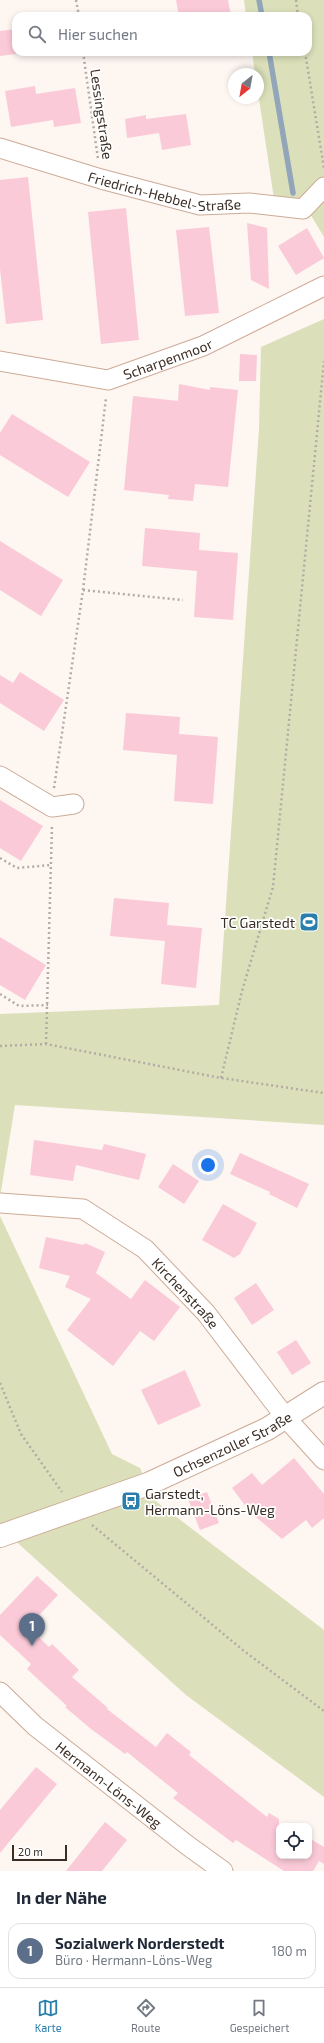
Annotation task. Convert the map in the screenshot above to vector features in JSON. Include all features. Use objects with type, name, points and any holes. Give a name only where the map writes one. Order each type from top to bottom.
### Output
[{"type":"street","name":"Friedrich-Hebbel-Straße","points":[[0,148],[101,179],[200,205],[249,203],[303,209],[324,187]]},
{"type":"street","name":"Scharpenmoor","points":[[0,361],[108,380],[203,346],[324,286]]},
{"type":"street","points":[[0,776],[52,807],[74,804]]},
{"type":"street","name":"Kirchenstraße","points":[[0,1203],[83,1209],[145,1249],[206,1313],[286,1418],[324,1460]]},
{"type":"street","name":"Ochsenzoller Straße","points":[[0,1536],[75,1511],[148,1484],[267,1429],[324,1393]]},
{"type":"street","name":"Hermann-Löns-Weg","points":[[0,1692],[35,1726],[187,1845],[223,1871]]},
{"type":"path","points":[[76,0],[78,12]]},
{"type":"path","points":[[296,0],[298,12]]},
{"type":"path","name":"Lessingstraße","points":[[85,56],[101,179]]},
{"type":"path","points":[[305,56],[324,168]]},
{"type":"path","points":[[221,1078],[242,991],[272,887],[324,361]]},
{"type":"path","points":[[46,1044],[52,807],[83,590],[108,380]]},
{"type":"path","points":[[83,590],[183,600]]},
{"type":"path","points":[[0,858],[17,868],[51,865]]},
{"type":"path","points":[[0,994],[19,1006],[48,1005]]},
{"type":"path","points":[[0,1046],[46,1044],[221,1078],[324,1093]]},
{"type":"path","points":[[0,1383],[22,1434],[75,1511],[244,1651],[324,1712]]},
{"type":"green space","points":[[244,0],[324,0],[324,237],[303,202],[274,199],[260,104],[264,104],[264,68],[254,68],[253,56],[312,56],[312,12],[246,12]]},
{"type":"green space","points":[[324,319],[324,1125],[15,1105],[0,1197],[0,1014],[219,1005],[259,429],[261,347]]},
{"type":"green space","points":[[0,1216],[112,1454],[140,1468],[153,1499],[324,1630],[324,1797],[186,1695],[0,1527]]},
{"type":"building","points":[[176,0],[228,0],[230,12],[178,12]]},
{"type":"building","points":[[12,30],[12,54],[0,56],[0,31]]},
{"type":"building","points":[[35,86],[36,94],[75,88],[81,123],[54,127],[53,120],[11,127],[5,91]]},
{"type":"building","points":[[186,114],[191,145],[162,150],[159,133],[127,138],[125,119],[146,115],[146,119]]},
{"type":"building","points":[[28,177],[43,320],[6,324],[0,269],[0,180]]},
{"type":"building","points":[[126,208],[139,340],[101,344],[88,212]]},
{"type":"building","points":[[247,223],[267,228],[269,289],[251,280]]},
{"type":"building","points":[[209,227],[219,313],[185,316],[176,230]]},
{"type":"building","points":[[307,228],[324,258],[296,275],[278,246]]},
{"type":"building","points":[[240,354],[257,355],[256,381],[239,381]]},
{"type":"building","points":[[179,384],[210,390],[210,387],[238,390],[228,487],[195,484],[193,501],[168,499],[169,495],[124,490],[133,396],[178,401]]},
{"type":"building","points":[[12,414],[90,462],[68,497],[0,455],[0,433]]},
{"type":"building","points":[[145,528],[200,533],[199,550],[238,553],[233,620],[194,617],[197,571],[142,566]]},
{"type":"building","points":[[0,541],[63,580],[41,616],[0,590]]},
{"type":"building","points":[[20,672],[64,700],[44,731],[0,703],[0,675],[13,683]]},
{"type":"building","points":[[126,713],[180,717],[179,734],[218,737],[213,804],[174,801],[177,755],[123,750]]},
{"type":"building","points":[[0,800],[43,826],[21,861],[0,848]]},
{"type":"building","points":[[114,898],[169,903],[167,925],[202,928],[196,988],[161,984],[165,941],[110,936]]},
{"type":"building","points":[[0,937],[46,965],[25,1000],[0,985]]},
{"type":"building","points":[[34,1140],[102,1150],[104,1144],[146,1154],[139,1180],[76,1165],[73,1181],[30,1175]]},
{"type":"building","points":[[240,1153],[309,1184],[297,1208],[269,1194],[270,1192],[230,1174]]},
{"type":"building","points":[[173,1164],[199,1181],[184,1204],[158,1187]]},
{"type":"building","points":[[223,1204],[257,1223],[240,1254],[234,1258],[202,1240]]},
{"type":"building","points":[[46,1237],[84,1245],[85,1243],[105,1252],[96,1273],[131,1299],[145,1280],[180,1307],[154,1341],[140,1331],[113,1366],[67,1330],[91,1299],[65,1287],[70,1276],[39,1268]]},
{"type":"building","points":[[256,1283],[274,1310],[252,1325],[234,1298]]},
{"type":"building","points":[[296,1340],[311,1363],[292,1375],[277,1352]]},
{"type":"building","points":[[185,1370],[201,1406],[158,1425],[141,1390]]},
{"type":"building","points":[[294,1458],[324,1494],[324,1518],[312,1528],[306,1520],[282,1539],[250,1512],[232,1488],[252,1473],[262,1485]]},
{"type":"building","points":[[207,1492],[219,1523],[200,1530],[188,1499]]},
{"type":"building","points":[[37,1576],[58,1595],[28,1627],[49,1647],[52,1644],[79,1670],[72,1677],[108,1708],[107,1709],[156,1747],[167,1733],[191,1752],[189,1755],[267,1817],[269,1813],[279,1819],[279,1823],[276,1823],[276,1859],[312,1859],[312,1840],[324,1847],[324,1864],[319,1861],[313,1871],[284,1871],[236,1840],[233,1843],[173,1798],[178,1793],[127,1752],[125,1754],[91,1729],[65,1707],[67,1706],[27,1669],[31,1664],[0,1635],[0,1615]]},
{"type":"building","points":[[36,1767],[57,1784],[0,1853],[0,1810]]},
{"type":"building","points":[[105,1822],[127,1840],[102,1871],[66,1871]]},
{"type":"waterway","points":[[259,0],[261,12]]},
{"type":"waterway","points":[[270,56],[293,193]]},
{"type":"place","name":"TC Garstedt","points":[[309,922]]},
{"type":"place","name":"Garstedt, Hermann-Löns-Weg","points":[[131,1501]]},
{"type":"place","name":"Sozialwerk Norderstedt","points":[[32,1646]]}]
